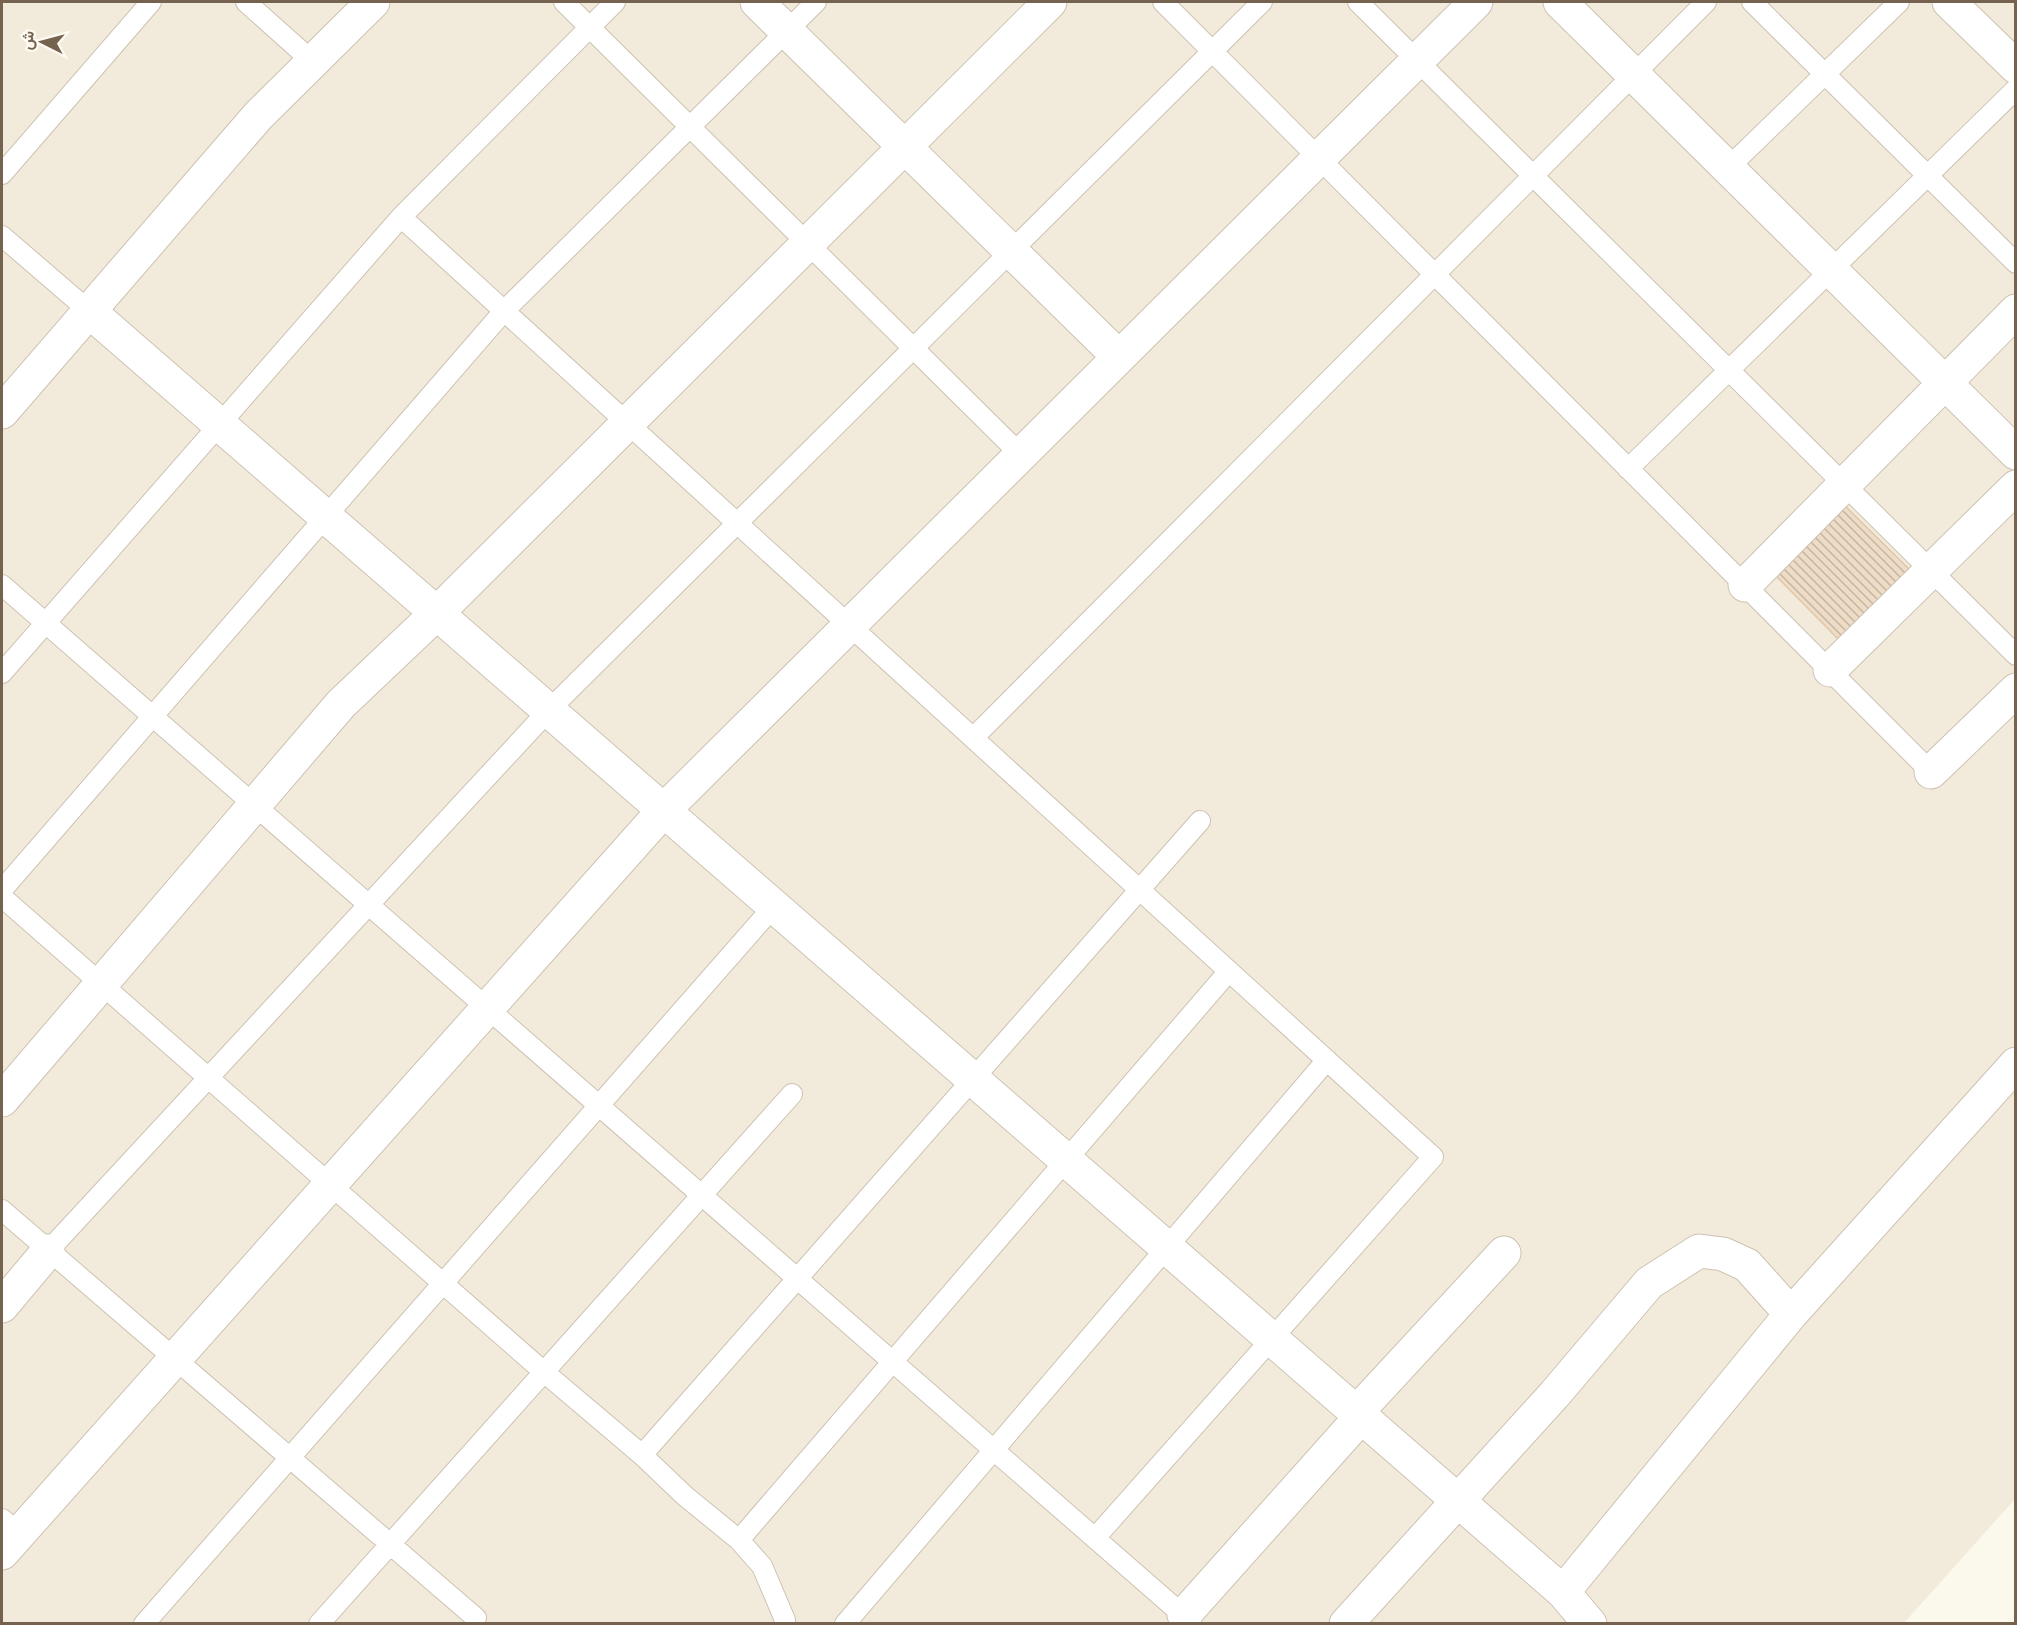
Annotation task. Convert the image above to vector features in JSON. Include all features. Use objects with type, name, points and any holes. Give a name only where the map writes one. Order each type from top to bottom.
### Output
[{"type":"street","points":[[2,412],[258,116],[373,2]]},
{"type":"street","points":[[757,2],[1119,357]]},
{"type":"street","points":[[2,1100],[341,704],[437,613],[1050,2]]},
{"type":"street","points":[[7,1535],[174,1359],[664,810],[1476,2]]},
{"type":"street","points":[[1560,2],[2016,453]]},
{"type":"street","points":[[1948,2],[2016,67]]},
{"type":"street","points":[[1745,585],[2016,310]]},
{"type":"street","points":[[89,311],[1563,1592],[1590,1623]]},
{"type":"street","points":[[1830,670],[2016,487]]},
{"type":"street","points":[[1931,772],[2016,690]]},
{"type":"street","points":[[1563,1592],[1791,1314],[2016,1064]]},
{"type":"street","points":[[2,1306],[48,1251]]},
{"type":"street","points":[[1346,1623],[1554,1395],[1649,1283],[1699,1251],[1723,1254],[1747,1265],[1791,1314]]},
{"type":"street","points":[[1356,1413],[1504,1253]]},
{"type":"street","points":[[1188,1619],[1360,1418],[1356,1413]]},
{"type":"lane","points":[[2,174],[152,2]]},
{"type":"lane","points":[[246,2],[313,62]]},
{"type":"lane","points":[[564,2],[1021,455]]},
{"type":"lane","points":[[2,673],[401,217],[615,2]]},
{"type":"lane","points":[[2,890],[504,311],[816,2]]},
{"type":"lane","points":[[1163,2],[1931,772]]},
{"type":"lane","points":[[48,1251],[549,710],[1262,2]]},
{"type":"lane","points":[[1358,2],[2016,655]]},
{"type":"lane","points":[[973,738],[1706,2]]},
{"type":"lane","points":[[1752,2],[2016,263]]},
{"type":"lane","points":[[1728,168],[1899,2]]},
{"type":"lane","points":[[1628,469],[2016,89]]},
{"type":"lane","points":[[401,217],[1432,1156],[1095,1538]]},
{"type":"lane","points":[[2,236],[89,311]]},
{"type":"lane","points":[[2,585],[1188,1619]]},
{"type":"lane","points":[[642,1455],[1200,821]]},
{"type":"lane","points":[[2,897],[544,1372],[642,1455],[685,1496],[739,1540],[762,1566],[785,1623]]},
{"type":"lane","points":[[144,1623],[774,906]]},
{"type":"lane","points":[[739,1540],[1229,971]]},
{"type":"lane","points":[[845,1623],[1326,1060]]},
{"type":"lane","points":[[319,1623],[792,1094]]},
{"type":"lane","points":[[2,1210],[476,1618]]},
{"type":"shaded area","points":[[2,2],[2015,2],[2015,1499],[1904,1623],[2,1624]]},
{"type":"building","points":[[1844,505],[1911,571],[1841,642],[1775,575]]}]
